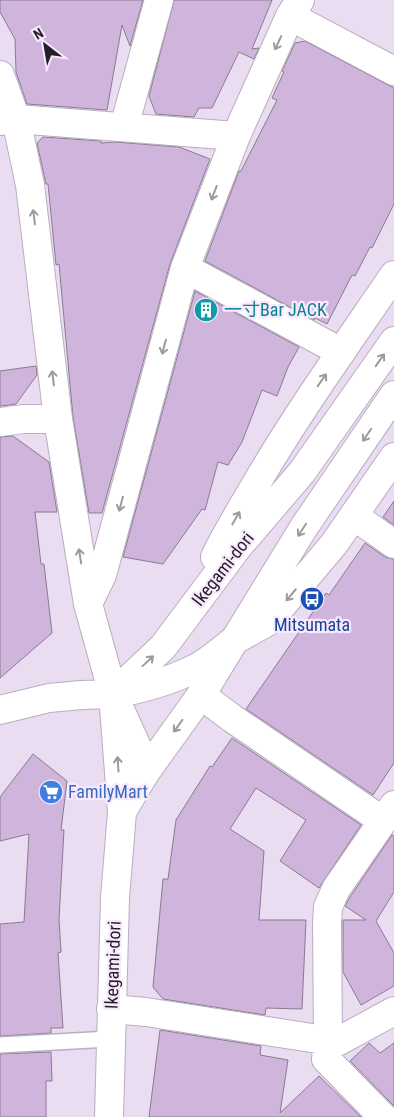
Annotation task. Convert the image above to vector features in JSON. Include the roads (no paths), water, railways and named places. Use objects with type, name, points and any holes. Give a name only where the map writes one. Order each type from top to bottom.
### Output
[{"type":"street","points":[[124,127],[159,0]]},
{"type":"street","points":[[88,604],[102,575],[185,268],[236,136],[295,8],[394,71]]},
{"type":"street","points":[[0,75],[8,120],[30,185],[58,419],[88,604],[113,694],[137,747],[145,773]]},
{"type":"street","points":[[8,120],[236,136]]},
{"type":"street","points":[[185,268],[341,352]]},
{"type":"street","points":[[192,609],[222,542],[277,448],[394,275]]},
{"type":"street","name":"Ikegami-dori","points":[[109,1117],[115,898],[122,812],[113,694],[163,647],[237,548],[302,472],[394,341]]},
{"type":"street","name":"Ikegami-dori","points":[[122,812],[145,773],[201,695],[304,527],[394,395]]},
{"type":"street","points":[[0,422],[23,419],[58,419]]},
{"type":"street","points":[[0,710],[49,698],[113,694],[140,690],[167,681],[199,666],[233,641],[269,621],[334,544],[394,457]]},
{"type":"street","points":[[354,516],[394,544]]},
{"type":"street","points":[[201,695],[233,719],[389,813],[336,889],[328,907],[327,922],[328,1040],[326,1059],[383,1117]]},
{"type":"street","points":[[111,1009],[146,1012],[337,1042],[394,1011]]},
{"type":"lane","points":[[0,1045],[110,1039]]},
{"type":"place","name":"一寸Bar JACK","points":[[206,310]]},
{"type":"place","name":"Mitsumata","points":[[312,599]]},
{"type":"place","name":"FamilyMart","points":[[51,792]]}]
